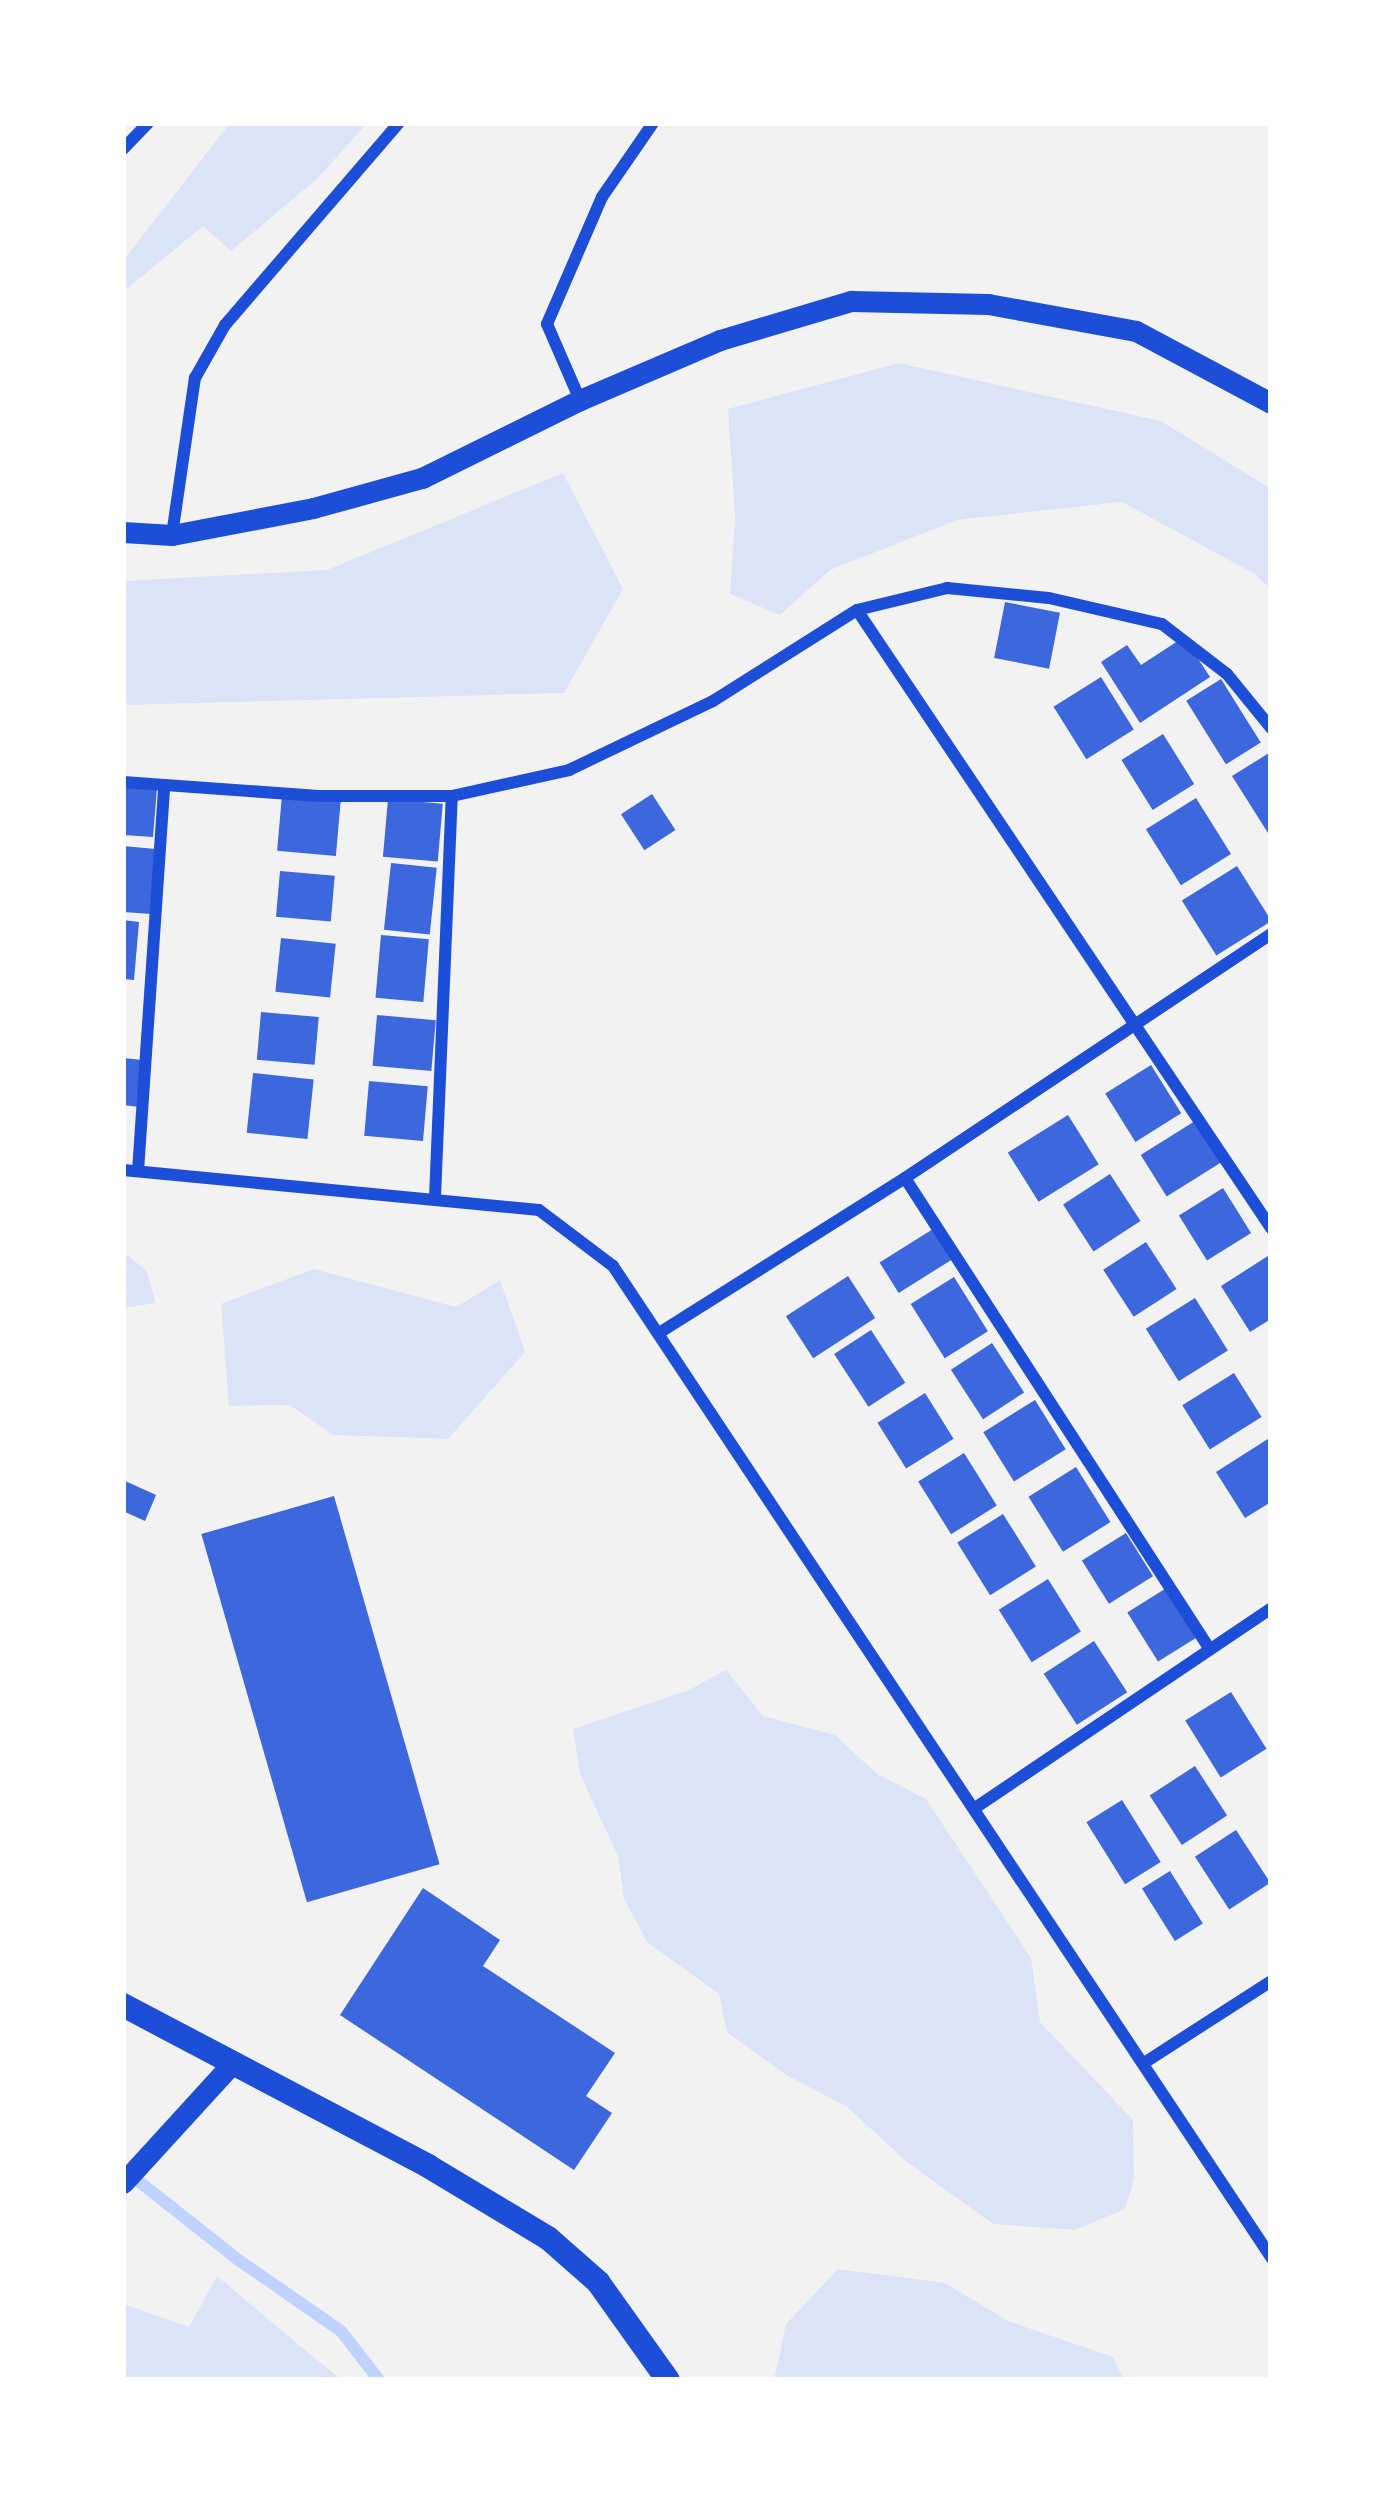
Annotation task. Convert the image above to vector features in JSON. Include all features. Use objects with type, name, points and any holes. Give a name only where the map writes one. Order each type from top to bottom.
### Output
[{"type":"main road","points":[[123,2005],[230,2066],[428,2166],[548,2238],[598,2282],[668,2380]]},
{"type":"street","points":[[123,149],[148,123]]},
{"type":"street","points":[[172,535],[195,379],[225,326],[399,123]]},
{"type":"street","points":[[580,400],[547,324],[602,197],[653,123]]},
{"type":"street","points":[[123,532],[172,535],[313,508],[422,478],[580,400],[720,340],[850,302],[988,304],[1136,331],[1271,403]]},
{"type":"street","points":[[123,782],[318,796],[452,796],[589,760],[713,701],[856,610],[947,588],[1048,598],[1162,624],[1227,674],[1271,728]]},
{"type":"street","points":[[856,610],[1136,1020],[1271,1228]]},
{"type":"street","points":[[164,785],[130,1171],[539,1210],[613,1266],[1271,2257]]},
{"type":"street","points":[[435,1197],[452,796]]},
{"type":"street","points":[[659,1333],[905,1178],[1271,934]]},
{"type":"street","points":[[905,1178],[1209,1648]]},
{"type":"street","points":[[975,1808],[1271,1608]]},
{"type":"street","points":[[1144,2063],[1271,1981]]},
{"type":"street","points":[[123,2183],[230,2066]]},
{"type":"shaded area","points":[[230,123],[367,123],[318,178],[231,251],[203,226],[123,292],[123,261]]},
{"type":"shaded area","points":[[899,363],[1161,421],[1271,489],[1271,590],[1255,574],[1122,502],[957,520],[830,570],[780,615],[730,594],[735,517],[728,409]]},
{"type":"shaded area","points":[[563,473],[623,589],[564,693],[123,705],[123,581],[327,570]]},
{"type":"shaded area","points":[[123,1252],[146,1270],[156,1303],[123,1308]]},
{"type":"shaded area","points":[[314,1269],[456,1307],[500,1280],[525,1352],[448,1439],[333,1435],[290,1405],[229,1406],[221,1304]]},
{"type":"shaded area","points":[[726,1670],[763,1716],[835,1735],[877,1774],[926,1799],[1031,1958],[1040,2022],[1133,2120],[1134,2179],[1125,2209],[1075,2230],[993,2224],[907,2162],[846,2106],[786,2075],[727,2032],[719,1994],[647,1942],[624,1898],[618,1856],[580,1774],[573,1729],[689,1690]]},
{"type":"shaded area","points":[[838,2269],[945,2283],[1008,2321],[1113,2357],[1124,2380],[774,2380],[786,2324]]},
{"type":"shaded area","points":[[217,2276],[342,2380],[123,2380],[123,2304],[189,2327]]},
{"type":"building","points":[[1005,602],[1060,613],[1049,669],[994,658]]},
{"type":"building","points":[[1184,637],[1210,677],[1140,723],[1101,662],[1127,645],[1141,665]]},
{"type":"building","points":[[1101,677],[1134,730],[1086,759],[1054,707]]},
{"type":"building","points":[[1221,679],[1261,743],[1226,764],[1186,701]]},
{"type":"building","points":[[1163,734],[1194,784],[1153,810],[1121,760]]},
{"type":"building","points":[[1269,753],[1271,831],[1268,833],[1232,776]]},
{"type":"building","points":[[123,784],[157,788],[153,837],[123,835]]},
{"type":"building","points":[[652,794],[675,830],[644,850],[621,814]]},
{"type":"building","points":[[282,795],[341,800],[336,856],[277,851]]},
{"type":"building","points":[[1196,798],[1231,854],[1181,885],[1146,829]]},
{"type":"building","points":[[388,799],[443,804],[438,862],[383,857]]},
{"type":"building","points":[[123,846],[156,849],[151,914],[123,912]]},
{"type":"building","points":[[391,863],[437,868],[430,934],[384,930]]},
{"type":"building","points":[[1237,866],[1271,921],[1216,956],[1182,900]]},
{"type":"building","points":[[280,871],[335,876],[331,922],[276,917]]},
{"type":"building","points":[[123,920],[139,922],[134,980],[123,979]]},
{"type":"building","points":[[381,935],[429,939],[423,1002],[376,998]]},
{"type":"building","points":[[281,938],[336,944],[330,997],[275,992]]},
{"type":"building","points":[[261,1012],[319,1017],[315,1065],[257,1060]]},
{"type":"building","points":[[377,1015],[436,1020],[431,1071],[373,1066]]},
{"type":"building","points":[[123,1058],[143,1060],[139,1107],[123,1105]]},
{"type":"building","points":[[1151,1065],[1181,1113],[1135,1142],[1105,1094]]},
{"type":"building","points":[[253,1073],[314,1079],[307,1139],[247,1133]]},
{"type":"building","points":[[369,1081],[428,1086],[423,1141],[364,1136]]},
{"type":"building","points":[[1068,1115],[1099,1164],[1039,1202],[1008,1153]]},
{"type":"building","points":[[1195,1121],[1221,1163],[1167,1196],[1141,1155]]},
{"type":"building","points":[[1110,1174],[1140,1221],[1094,1251],[1063,1204]]},
{"type":"building","points":[[1223,1188],[1251,1233],[1207,1261],[1179,1216]]},
{"type":"building","points":[[933,1229],[952,1260],[899,1293],[880,1262]]},
{"type":"building","points":[[1146,1242],[1176,1289],[1134,1317],[1103,1270]]},
{"type":"building","points":[[1271,1254],[1271,1319],[1250,1332],[1221,1286]]},
{"type":"building","points":[[848,1276],[875,1318],[813,1358],[786,1316]]},
{"type":"building","points":[[954,1277],[988,1331],[945,1358],[911,1304]]},
{"type":"building","points":[[1195,1298],[1228,1351],[1179,1381],[1146,1329]]},
{"type":"building","points":[[871,1330],[905,1383],[868,1407],[834,1354]]},
{"type":"building","points":[[992,1343],[1024,1392],[983,1419],[951,1370]]},
{"type":"building","points":[[1234,1373],[1262,1417],[1210,1449],[1182,1405]]},
{"type":"building","points":[[925,1393],[954,1439],[906,1468],[878,1423]]},
{"type":"building","points":[[1035,1400],[1066,1449],[1014,1482],[983,1432]]},
{"type":"building","points":[[1271,1437],[1271,1502],[1245,1518],[1216,1472]]},
{"type":"building","points":[[964,1453],[997,1506],[951,1534],[918,1482]]},
{"type":"building","points":[[1076,1467],[1110,1522],[1063,1552],[1029,1497]]},
{"type":"building","points":[[123,1480],[156,1495],[145,1521],[123,1511]]},
{"type":"building","points":[[334,1496],[440,1864],[307,1902],[201,1534]]},
{"type":"building","points":[[1003,1514],[1036,1567],[990,1595],[957,1543]]},
{"type":"building","points":[[1126,1533],[1153,1576],[1109,1604],[1082,1561]]},
{"type":"building","points":[[1048,1579],[1081,1632],[1032,1662],[999,1610]]},
{"type":"building","points":[[1168,1587],[1199,1636],[1158,1662],[1127,1612]]},
{"type":"building","points":[[1094,1641],[1127,1692],[1077,1725],[1044,1674]]},
{"type":"building","points":[[1231,1692],[1267,1749],[1221,1777],[1185,1721]]},
{"type":"building","points":[[1195,1766],[1227,1815],[1182,1845],[1150,1795]]},
{"type":"building","points":[[1122,1800],[1161,1862],[1125,1884],[1086,1822]]},
{"type":"building","points":[[1236,1830],[1270,1883],[1229,1910],[1195,1857]]},
{"type":"building","points":[[1170,1871],[1203,1924],[1175,1941],[1142,1888]]},
{"type":"building","points":[[423,1888],[500,1940],[483,1966],[615,2053],[586,2096],[612,2113],[574,2170],[340,2015]]},
{"type":"waterway","points":[[127,2172],[237,2259],[341,2331],[379,2380]]}]
